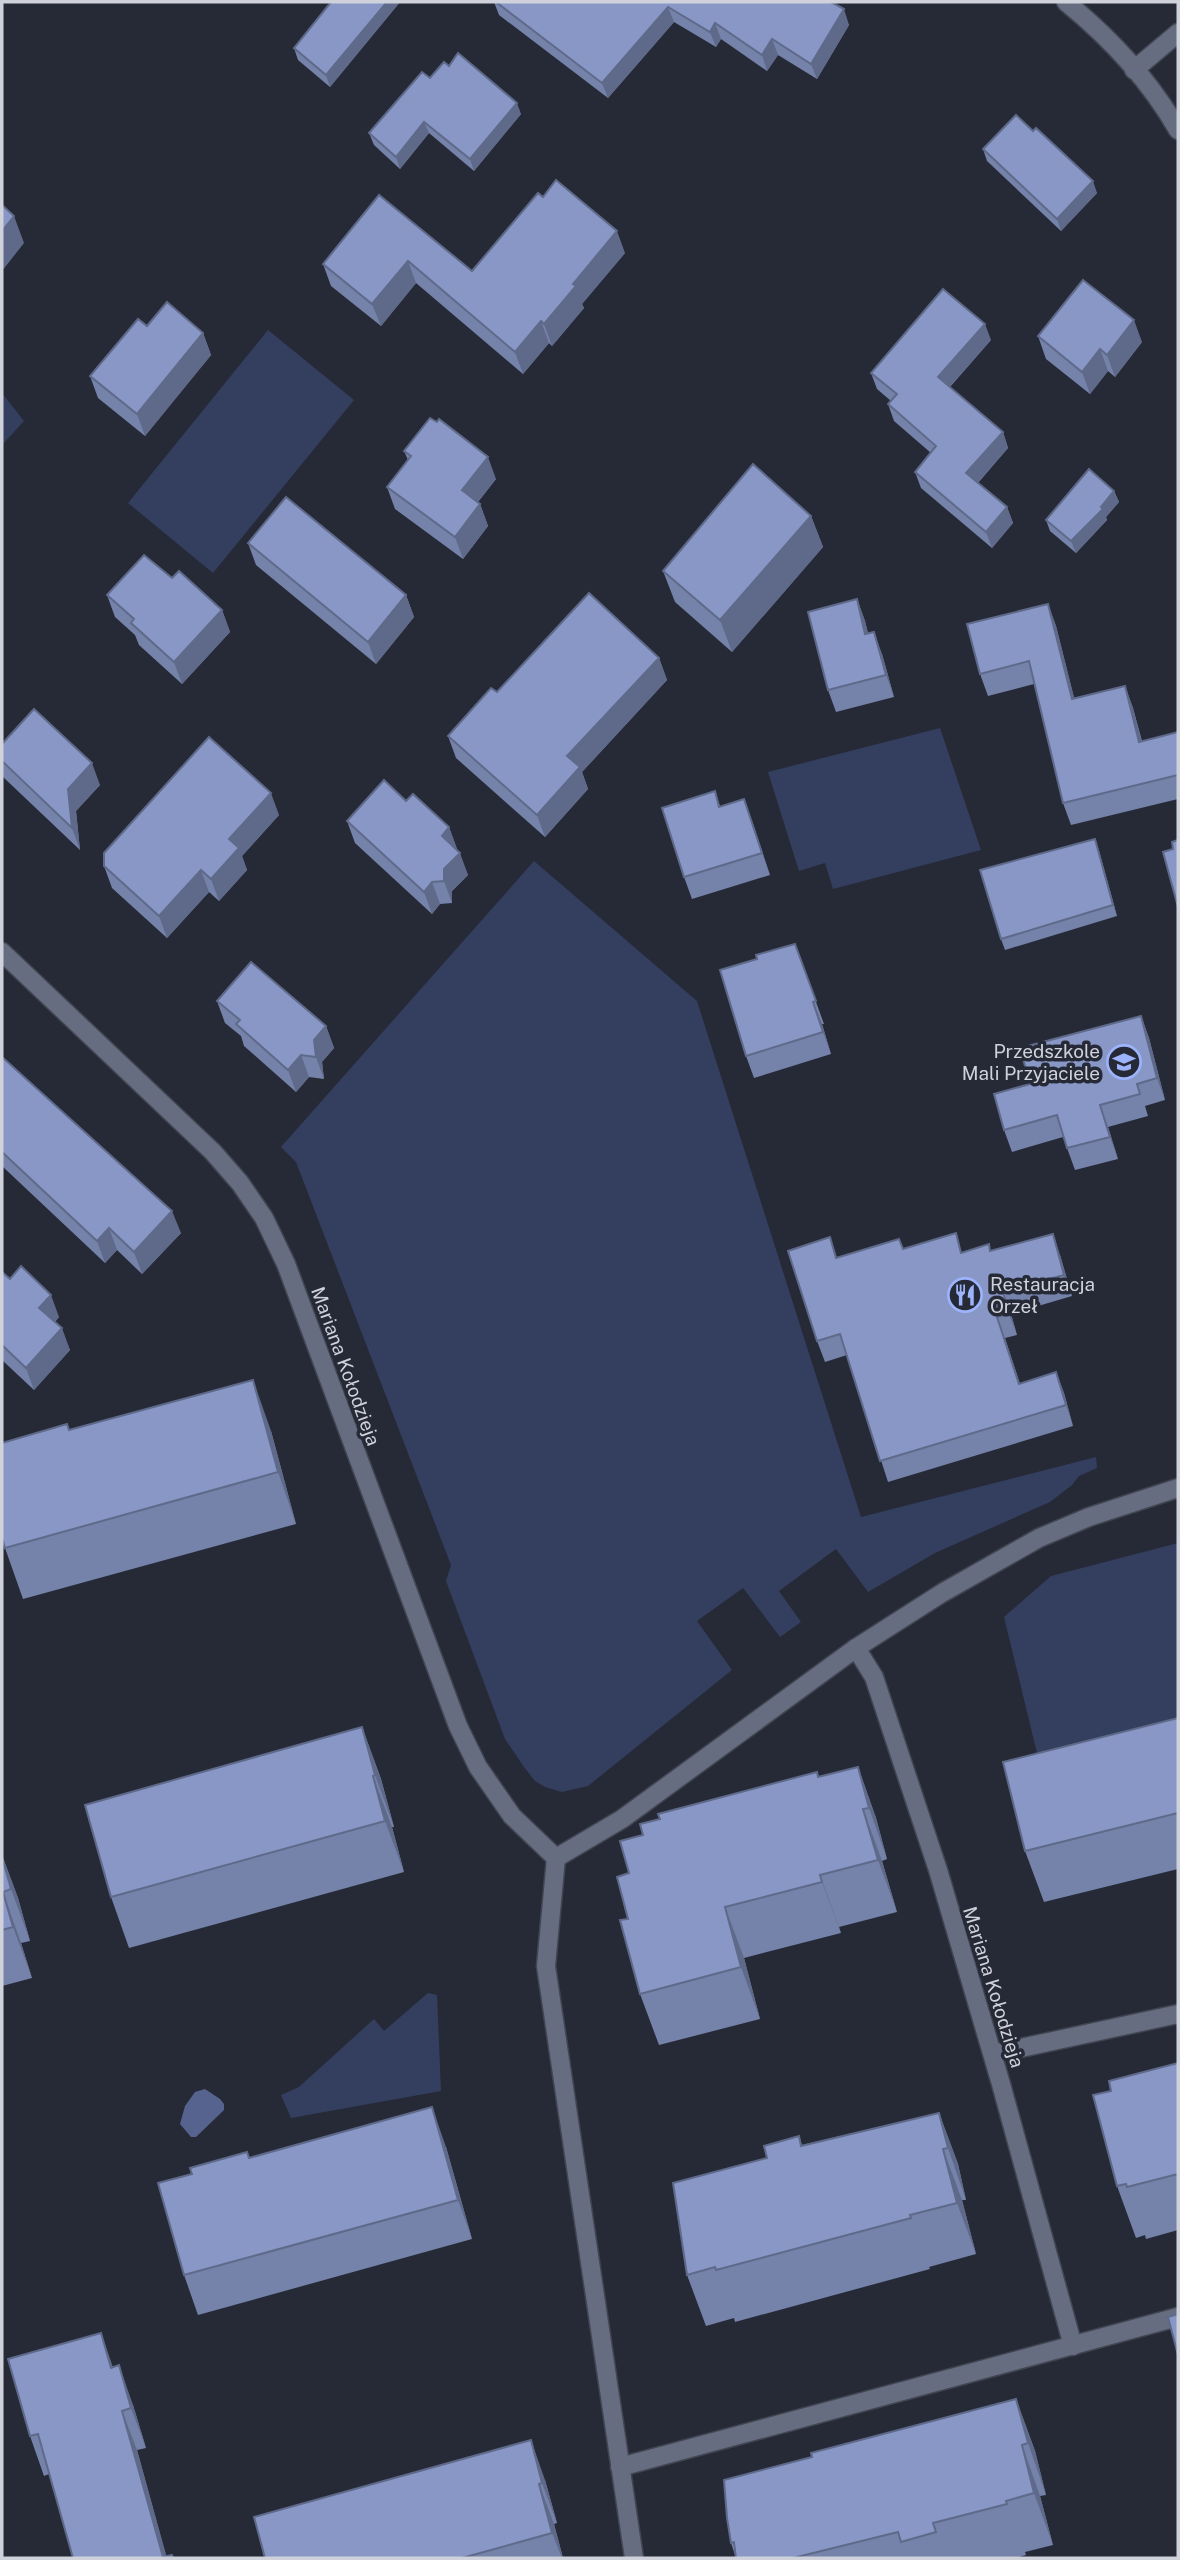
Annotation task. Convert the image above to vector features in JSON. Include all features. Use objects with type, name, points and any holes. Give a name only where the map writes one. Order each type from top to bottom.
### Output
[{"type":"street","points":[[1066,2],[1109,41],[1152,91],[1178,130]]},
{"type":"street","points":[[1134,70],[1178,33]]},
{"type":"street","name":"Mariana Kołodzieja","points":[[2,952],[213,1152],[240,1183],[264,1218],[286,1264],[458,1727],[478,1767],[512,1816],[556,1858]]},
{"type":"street","points":[[634,2558],[546,1966],[556,1858],[622,1819],[856,1648],[942,1593],[1039,1538],[1114,1508],[1178,1488]]},
{"type":"street","name":"Mariana Kołodzieja","points":[[856,1648],[874,1677],[901,1755],[993,2054],[1073,2346]]},
{"type":"street","points":[[993,2054],[1178,2014]]},
{"type":"street","points":[[620,2467],[1178,2318]]},
{"type":"shaded area","points":[[268,330],[354,400],[213,573],[128,503]]},
{"type":"shaded area","points":[[2,393],[24,421],[2,445]]},
{"type":"shaded area","points":[[940,728],[981,850],[833,889],[825,863],[799,871],[768,772]]},
{"type":"shaded area","points":[[534,861],[697,1001],[861,1517],[1096,1457],[1097,1468],[1079,1476],[1050,1502],[935,1553],[868,1592],[836,1549],[779,1591],[801,1622],[780,1637],[743,1588],[697,1621],[732,1670],[588,1786],[562,1792],[535,1781],[505,1739],[446,1581],[451,1565],[296,1162],[281,1147]]},
{"type":"shaded area","points":[[1178,1543],[1178,1744],[1043,1778],[1004,1617],[1051,1576]]},
{"type":"shaded area","points":[[428,1993],[437,1995],[441,2091],[291,2118],[281,2095],[299,2087],[374,2019],[384,2031]]},
{"type":"shaded area","points":[[205,2089],[220,2099],[224,2110],[196,2137],[191,2137],[180,2124],[185,2106],[195,2092]]},
{"type":"building","points":[[331,2],[387,2],[326,75],[294,48]]},
{"type":"building","points":[[496,2],[831,2],[844,9],[811,64],[772,39],[762,55],[715,23],[710,32],[668,7],[602,83]]},
{"type":"building","points":[[458,53],[517,103],[470,159],[424,122],[396,157],[369,133],[422,72],[430,78],[444,62],[449,66]]},
{"type":"building","points":[[1016,115],[1033,131],[1036,128],[1093,181],[1057,219],[983,149]]},
{"type":"building","points":[[556,180],[617,231],[544,324],[541,321],[515,352],[408,261],[372,304],[323,264],[379,195],[472,271],[538,193],[543,197]]},
{"type":"building","points":[[2,205],[14,216],[2,231]]},
{"type":"building","points":[[1083,280],[1134,320],[1107,355],[1100,349],[1082,372],[1038,336]]},
{"type":"building","points":[[943,289],[985,324],[938,377],[1003,432],[966,473],[1007,507],[986,532],[915,472],[936,446],[888,404],[897,394],[871,373]]},
{"type":"building","points":[[167,302],[203,333],[137,414],[90,376],[138,319],[147,326]]},
{"type":"building","points":[[430,418],[437,422],[439,419],[488,457],[462,490],[480,504],[455,537],[387,487],[411,456],[404,451]]},
{"type":"building","points":[[753,464],[811,516],[720,620],[663,571]]},
{"type":"building","points":[[1089,469],[1114,491],[1101,507],[1103,509],[1071,541],[1046,520]]},
{"type":"building","points":[[286,497],[406,595],[368,642],[248,543]]},
{"type":"building","points":[[144,555],[172,578],[179,571],[222,610],[174,662],[131,623],[134,619],[107,595]]},
{"type":"building","points":[[589,593],[659,658],[567,756],[580,767],[537,815],[448,736],[491,688],[497,692]]},
{"type":"building","points":[[857,599],[865,634],[874,632],[886,675],[828,690],[808,612]]},
{"type":"building","points":[[1048,604],[1072,699],[1125,686],[1139,742],[1178,732],[1178,775],[1063,803],[1029,661],[980,674],[967,624]]},
{"type":"building","points":[[34,709],[92,763],[68,789],[72,828],[2,761],[2,744]]},
{"type":"building","points":[[209,737],[271,793],[229,839],[239,848],[211,879],[201,870],[159,916],[104,866],[104,853]]},
{"type":"building","points":[[384,780],[406,801],[413,794],[449,827],[442,836],[460,853],[444,869],[444,881],[432,882],[424,892],[347,821]]},
{"type":"building","points":[[715,791],[719,807],[744,799],[762,853],[684,877],[662,808]]},
{"type":"building","points":[[1095,839],[1113,905],[1001,939],[980,870]]},
{"type":"building","points":[[1178,840],[1178,907],[1163,852],[1173,849],[1172,842]]},
{"type":"building","points":[[795,944],[816,1001],[813,1002],[823,1032],[746,1056],[720,970],[757,959],[756,955]]},
{"type":"building","points":[[251,962],[326,1026],[314,1040],[316,1057],[301,1055],[288,1070],[236,1024],[240,1020],[217,1001]]},
{"type":"building","points":[[1141,1016],[1157,1078],[1137,1084],[1140,1094],[1100,1105],[1110,1137],[1067,1148],[1057,1115],[1004,1130],[994,1094],[1030,1084],[1020,1048]]},
{"type":"building","points":[[2,1057],[172,1211],[134,1252],[109,1228],[97,1241],[2,1152]]},
{"type":"building","points":[[956,1233],[961,1253],[989,1244],[990,1251],[1053,1234],[1064,1275],[1003,1292],[1009,1314],[997,1317],[1019,1384],[1056,1372],[1066,1405],[880,1461],[840,1334],[817,1341],[788,1251],[830,1237],[836,1258],[899,1239],[903,1249]]},
{"type":"building","points":[[21,1266],[51,1295],[39,1308],[62,1328],[26,1368],[2,1345],[2,1272],[10,1279]]},
{"type":"building","points":[[253,1380],[278,1472],[5,1548],[2,1538],[2,1443],[67,1424],[69,1430]]},
{"type":"building","points":[[1178,1718],[1178,1813],[1025,1851],[1003,1762]]},
{"type":"building","points":[[362,1727],[385,1821],[111,1897],[85,1805]]},
{"type":"building","points":[[858,1767],[869,1808],[863,1809],[878,1860],[820,1875],[822,1882],[725,1907],[741,1967],[640,1994],[620,1920],[628,1919],[617,1877],[629,1873],[620,1841],[643,1835],[640,1824],[660,1819],[658,1814],[817,1772],[818,1777]]},
{"type":"building","points":[[2,1857],[11,1889],[3,1892],[13,1927],[2,1930]]},
{"type":"building","points":[[1178,2063],[1178,2174],[1127,2187],[1126,2184],[1117,2186],[1093,2095],[1111,2091],[1109,2081]]},
{"type":"building","points":[[432,2107],[458,2200],[184,2275],[158,2183],[192,2174],[190,2168],[247,2152],[249,2158]]},
{"type":"building","points":[[939,2113],[948,2148],[943,2149],[957,2203],[910,2215],[911,2218],[716,2270],[715,2267],[687,2275],[673,2183],[767,2158],[764,2146],[799,2136],[801,2146]]},
{"type":"building","points":[[1178,2314],[1178,2355],[1168,2317]]},
{"type":"building","points":[[101,2333],[111,2368],[119,2365],[131,2408],[122,2411],[163,2557],[172,2555],[173,2558],[73,2558],[38,2434],[30,2436],[8,2359]]},
{"type":"building","points":[[1016,2399],[1028,2443],[1022,2445],[1034,2493],[1006,2501],[1007,2504],[933,2523],[936,2532],[901,2542],[898,2532],[793,2558],[736,2558],[727,2518],[724,2480],[812,2457],[811,2453]]},
{"type":"building","points":[[531,2440],[552,2533],[462,2558],[265,2558],[254,2517]]},
{"type":"place","name":"Przedszkole Mali Przyjaciele","points":[[1124,1062]]},
{"type":"place","name":"Restauracja Orzeł","points":[[965,1295]]}]
